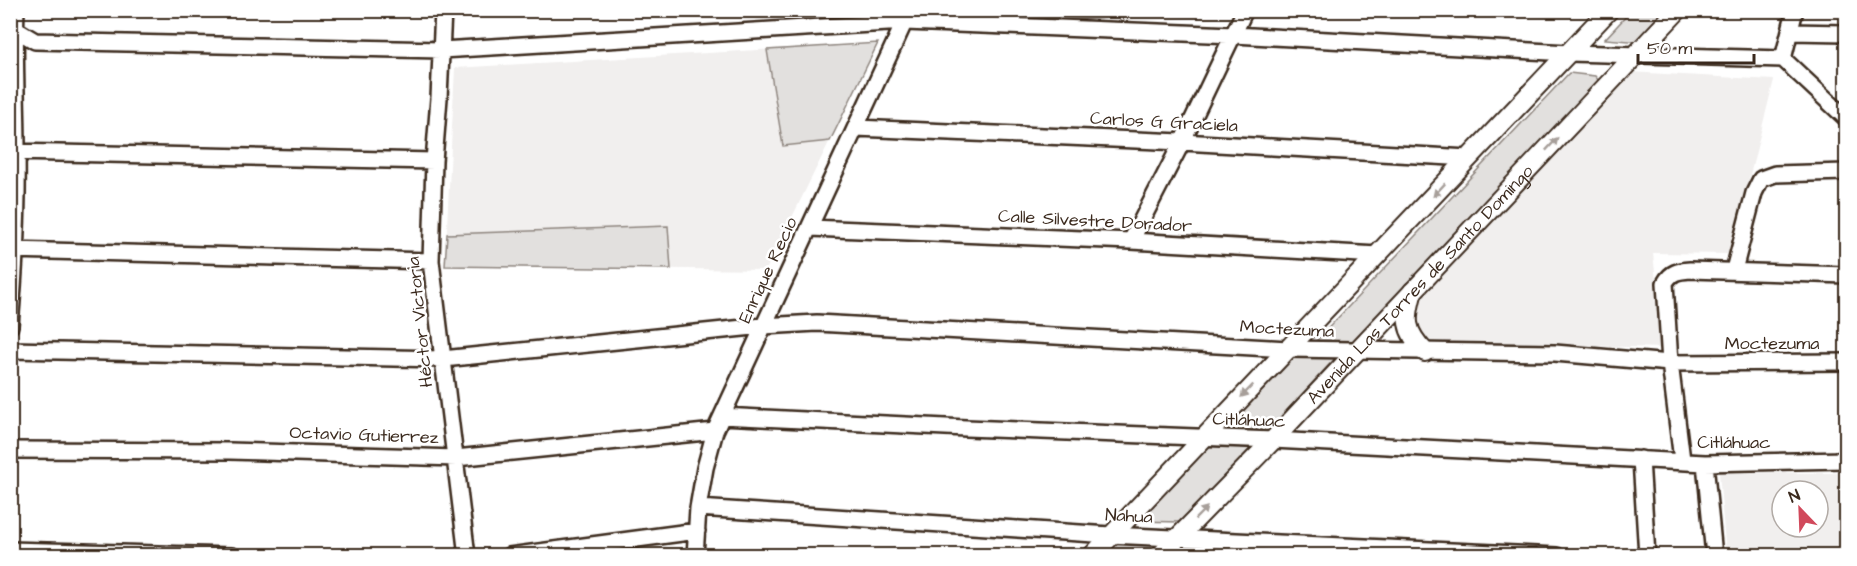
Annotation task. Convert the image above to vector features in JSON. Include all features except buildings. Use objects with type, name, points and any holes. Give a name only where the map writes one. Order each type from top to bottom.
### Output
[{"type":"street","points":[[10,326],[14,250],[12,53],[16,10]]},
{"type":"street","name":"Héctor Victoria","points":[[443,10],[434,160],[431,261],[467,555]]},
{"type":"street","points":[[1131,241],[1182,142],[1245,10]]},
{"type":"street","points":[[1092,555],[1609,10]]},
{"type":"street","name":"Avenida Las Torres de Santo Domingo","points":[[1160,555],[1273,440],[1678,10]]},
{"type":"street","points":[[1783,59],[1795,10]]},
{"type":"street","points":[[12,53],[35,41],[441,50],[907,16],[1569,53],[1783,59],[1846,118]]},
{"type":"street","name":"Enrique Recio","points":[[695,555],[698,508],[715,431],[907,16]]},
{"type":"street","points":[[13,28],[35,41]]},
{"type":"street","points":[[1790,32],[1846,33]]},
{"type":"street","name":"Carlos G Graciela","points":[[856,128],[1182,142],[1469,158]]},
{"type":"street","points":[[14,152],[434,160]]},
{"type":"street","points":[[1734,270],[1754,193],[1761,179],[1785,173],[1846,172]]},
{"type":"street","name":"Calle Silvestre Dorador","points":[[810,228],[1131,241],[1378,255]]},
{"type":"street","points":[[14,250],[431,261]]},
{"type":"street","points":[[1682,460],[1670,363],[1665,283],[1668,277],[1683,270],[1846,275]]},
{"type":"street","points":[[1413,291],[1407,312],[1408,324],[1413,340],[1425,352]]},
{"type":"street","name":"Moctezuma","points":[[10,351],[444,359],[763,326],[847,324],[1288,349],[1555,353],[1670,363],[1846,362]]},
{"type":"street","name":"Citláhuac","points":[[722,416],[1273,440],[1705,463],[1846,460]]},
{"type":"street","name":"Octavio Gutierrez","points":[[10,450],[230,451],[456,458],[715,431]]},
{"type":"street","points":[[1641,459],[1647,555]]},
{"type":"street","points":[[1705,463],[1714,555]]},
{"type":"street","name":"Nahua","points":[[698,508],[1110,535],[1557,555]]},
{"type":"street","points":[[509,555],[697,531]]},
{"type":"street","points":[[10,550],[232,555]]},
{"type":"shaded area","points":[[1631,11],[1670,11],[1641,42],[1605,39]]},
{"type":"shaded area","points":[[878,43],[766,270],[445,266],[455,68]]},
{"type":"shaded area","points":[[878,43],[830,141],[783,146],[767,50]]},
{"type":"shaded area","points":[[1629,72],[1774,80],[1730,254],[1653,253],[1663,348],[1427,341],[1412,321],[1413,302]]},
{"type":"shaded area","points":[[1569,73],[1595,76],[1599,81],[1356,344],[1316,341]]},
{"type":"shaded area","points":[[668,226],[671,269],[445,266],[447,234]]},
{"type":"shaded area","points":[[1291,355],[1338,355],[1268,431],[1223,428]]},
{"type":"shaded area","points":[[1208,445],[1251,448],[1181,522],[1136,521]]},
{"type":"shaded area","points":[[1719,472],[1846,473],[1846,555],[1726,555]]},
{"type":"shaded area","points":[[1116,542],[1159,543],[1148,555],[1104,556]]}]
